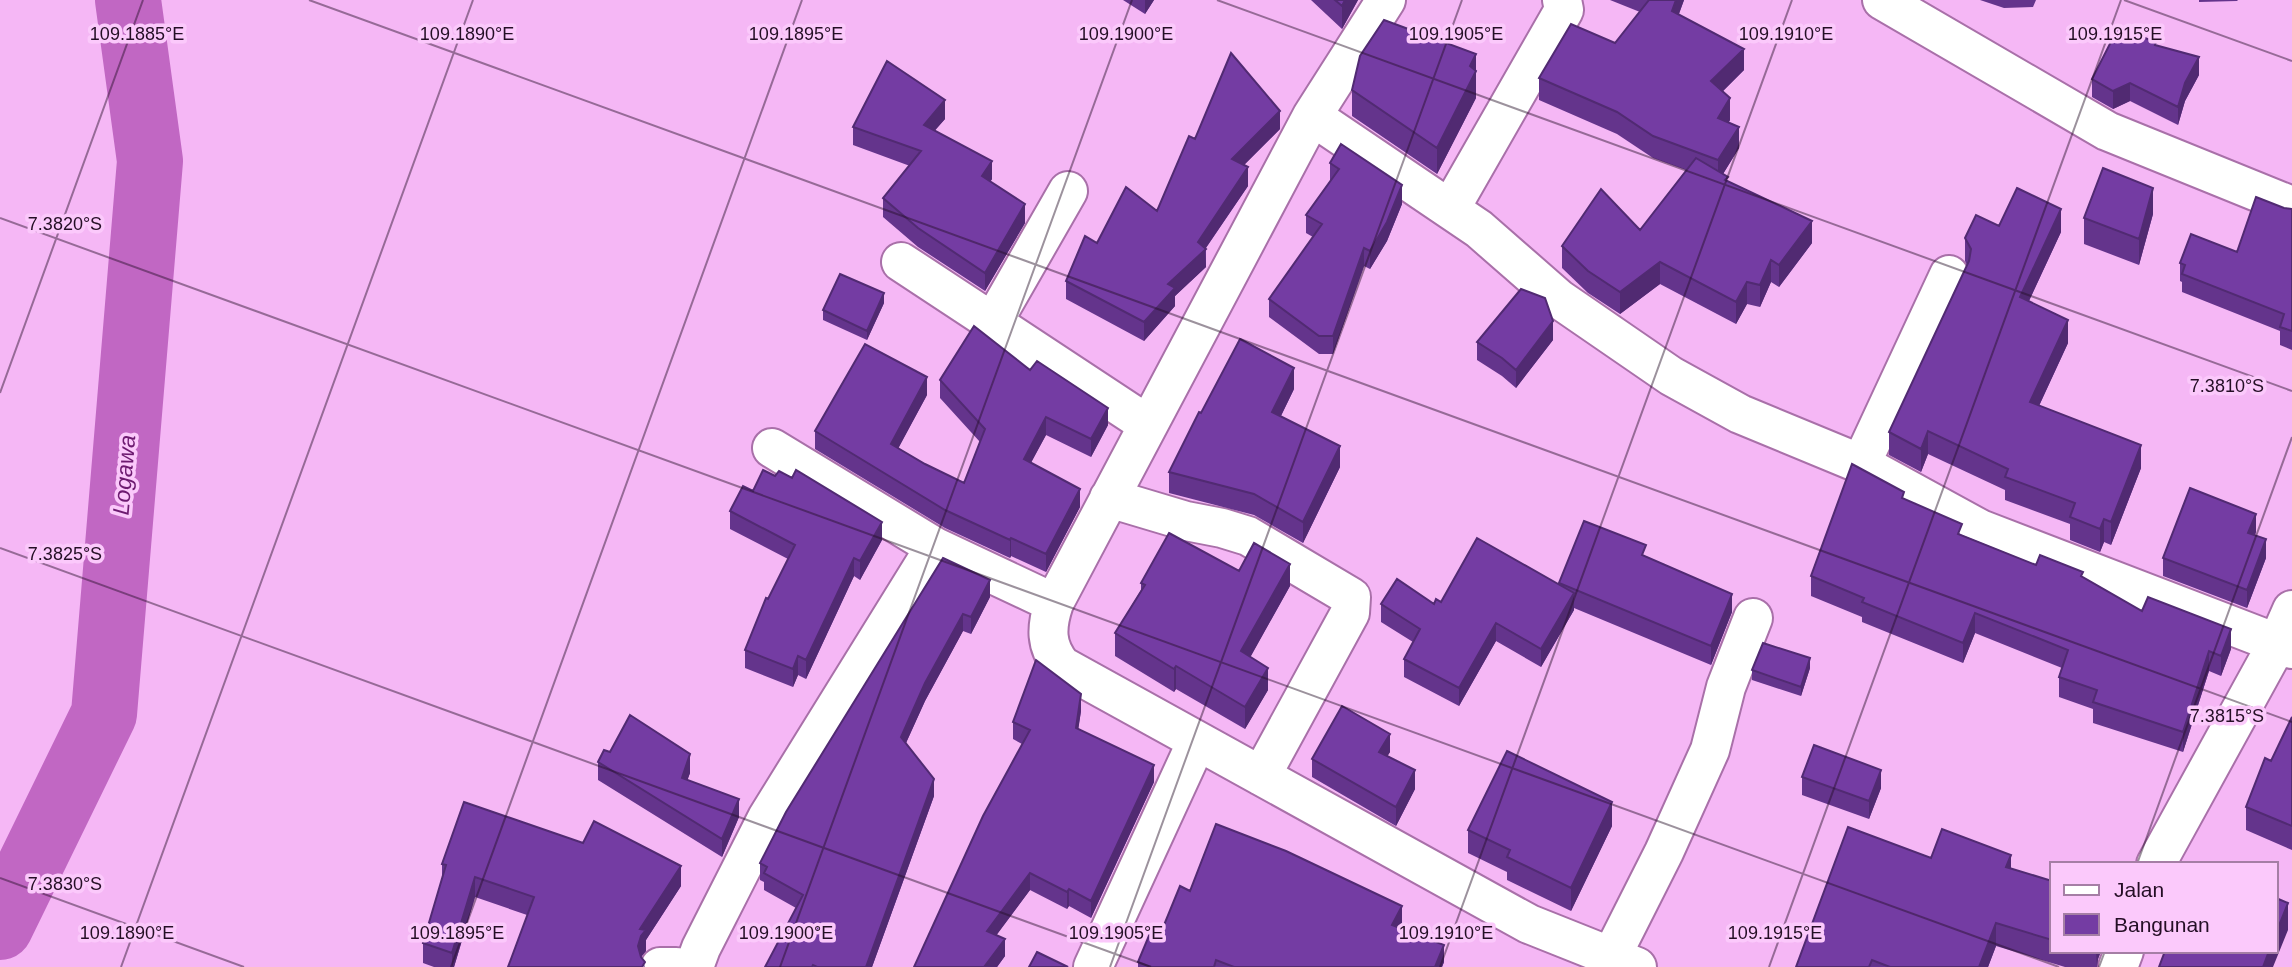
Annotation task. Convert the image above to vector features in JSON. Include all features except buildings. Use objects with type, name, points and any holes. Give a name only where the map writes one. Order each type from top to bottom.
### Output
[{"type":"street","points":[[1386,0],[1312,116],[1054,603],[1047,631],[1055,658],[1062,666],[1529,924],[1624,962],[1664,852],[1710,750],[1726,687],[1753,618]]},
{"type":"street","points":[[1450,209],[1564,10],[1562,0]]},
{"type":"street","points":[[1882,0],[2106,131],[2292,206]]},
{"type":"street","points":[[1312,116],[1479,229],[1559,299],[1671,376],[1741,414],[1861,464],[1980,529],[2287,634],[2157,862]]},
{"type":"street","points":[[993,322],[1068,191]]},
{"type":"street","points":[[901,262],[1147,424]]},
{"type":"street","points":[[1861,464],[1950,275]]},
{"type":"street","points":[[772,448],[935,547],[1054,603]]},
{"type":"street","points":[[1109,498],[1248,536],[1351,597],[1350,613],[1261,776]]},
{"type":"street","points":[[694,967],[767,818],[935,547]]},
{"type":"street","points":[[1093,967],[1197,741]]},
{"type":"street","points":[[660,967],[676,967]]},
{"type":"waterway","name":"Logawa","points":[[0,927],[104,714],[150,161],[128,0]]}]
